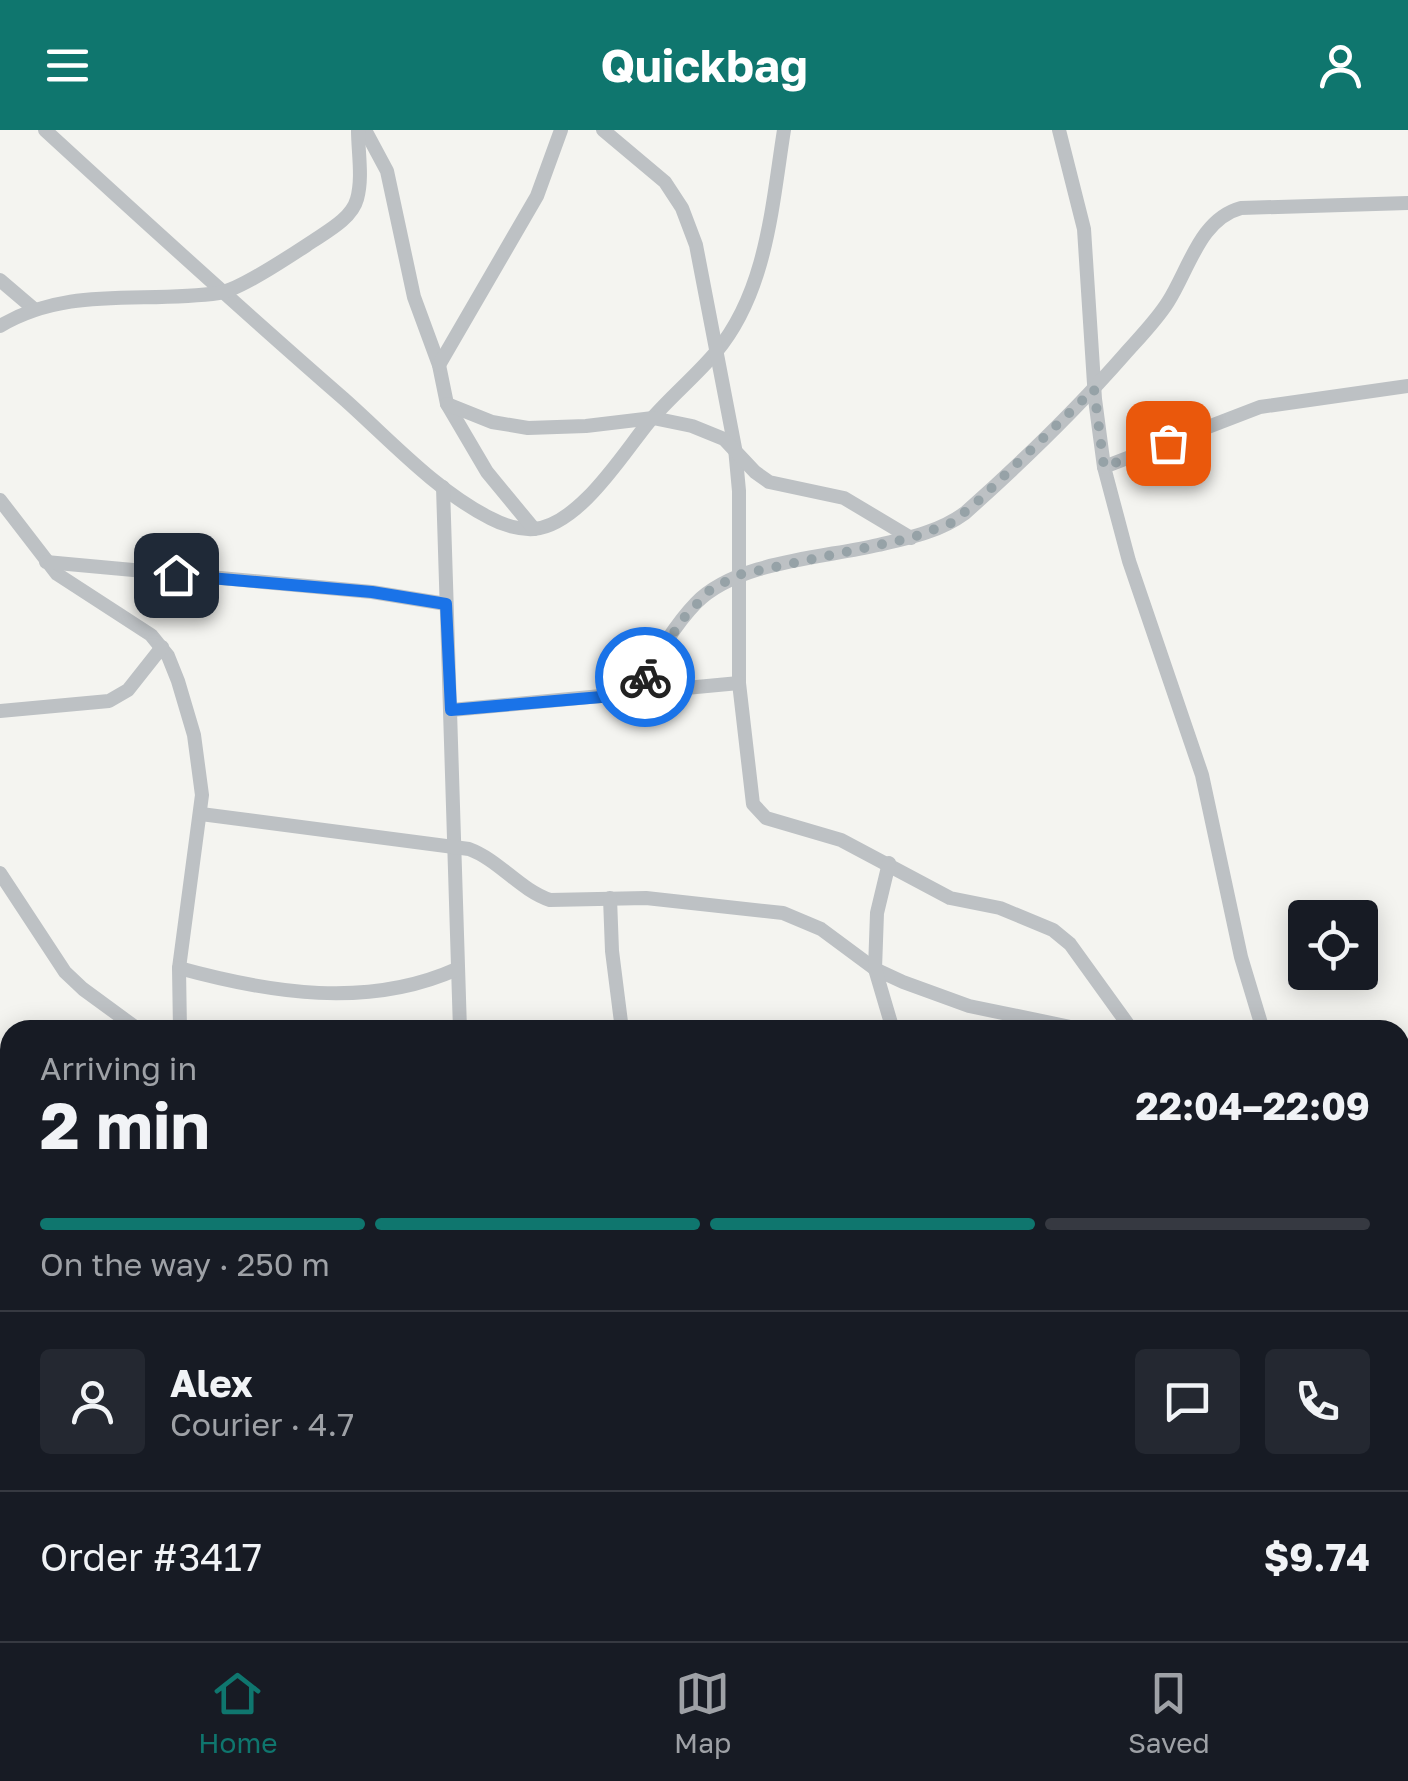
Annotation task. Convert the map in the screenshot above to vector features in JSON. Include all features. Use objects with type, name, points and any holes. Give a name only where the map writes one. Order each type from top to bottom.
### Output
[{"type":"street","points":[[45,130],[443,487],[488,517],[506,525],[534,529],[552,524],[580,503],[652,418],[717,351],[744,305],[763,257],[784,130]]},
{"type":"street","points":[[0,326],[34,309],[73,299],[223,293],[290,256],[335,226],[352,209],[359,185],[362,130]]},
{"type":"street","points":[[362,130],[388,170],[414,298],[438,365],[446,404],[487,472],[534,529]]},
{"type":"street","points":[[438,365],[537,196],[561,130]]},
{"type":"street","points":[[603,130],[665,182],[682,208],[696,245],[735,448],[739,683],[748,776],[756,809],[766,818],[841,840],[950,898],[1000,908],[1053,930],[1070,944],[1125,1020]]},
{"type":"street","points":[[1059,130],[1082,214],[1094,389],[1104,467],[1129,561],[1202,775],[1241,957],[1260,1020]]},
{"type":"street","points":[[636,694],[665,643],[696,602],[738,575],[911,538],[951,523],[965,513],[1094,389],[1166,305],[1204,235],[1227,212],[1241,208],[1408,204]]},
{"type":"street","points":[[0,280],[34,309]]},
{"type":"street","points":[[1104,467],[1260,407],[1408,386]]},
{"type":"street","points":[[446,404],[492,422],[528,428],[652,418],[716,434],[769,482],[844,498],[911,538]]},
{"type":"street","points":[[443,487],[460,1020]]},
{"type":"street","points":[[0,500],[46,562],[74,586],[133,621],[162,646],[178,681],[200,768],[201,814],[180,968],[180,1020]]},
{"type":"street","points":[[46,562],[372,592],[446,604]]},
{"type":"street","points":[[0,711],[108,701],[128,690],[162,646]]},
{"type":"street","points":[[451,710],[739,683]]},
{"type":"street","points":[[201,814],[452,845],[484,854],[544,898],[666,899],[783,913],[820,929],[875,968],[969,1006],[1037,1020]]},
{"type":"street","points":[[889,863],[877,914],[875,968],[889,1020]]},
{"type":"street","points":[[0,873],[65,972],[125,1020]]},
{"type":"street","points":[[610,898],[621,1020]]},
{"type":"street","points":[[180,968],[238,984],[318,993],[404,989],[457,970]]},
{"type":"way so far","points":[[645,677],[682,620],[710,590],[738,575],[911,538],[951,523],[1094,389],[1104,467],[1168,443]]},
{"type":"route","points":[[176,575],[372,592],[446,604],[451,710],[636,694],[645,677]]}]
